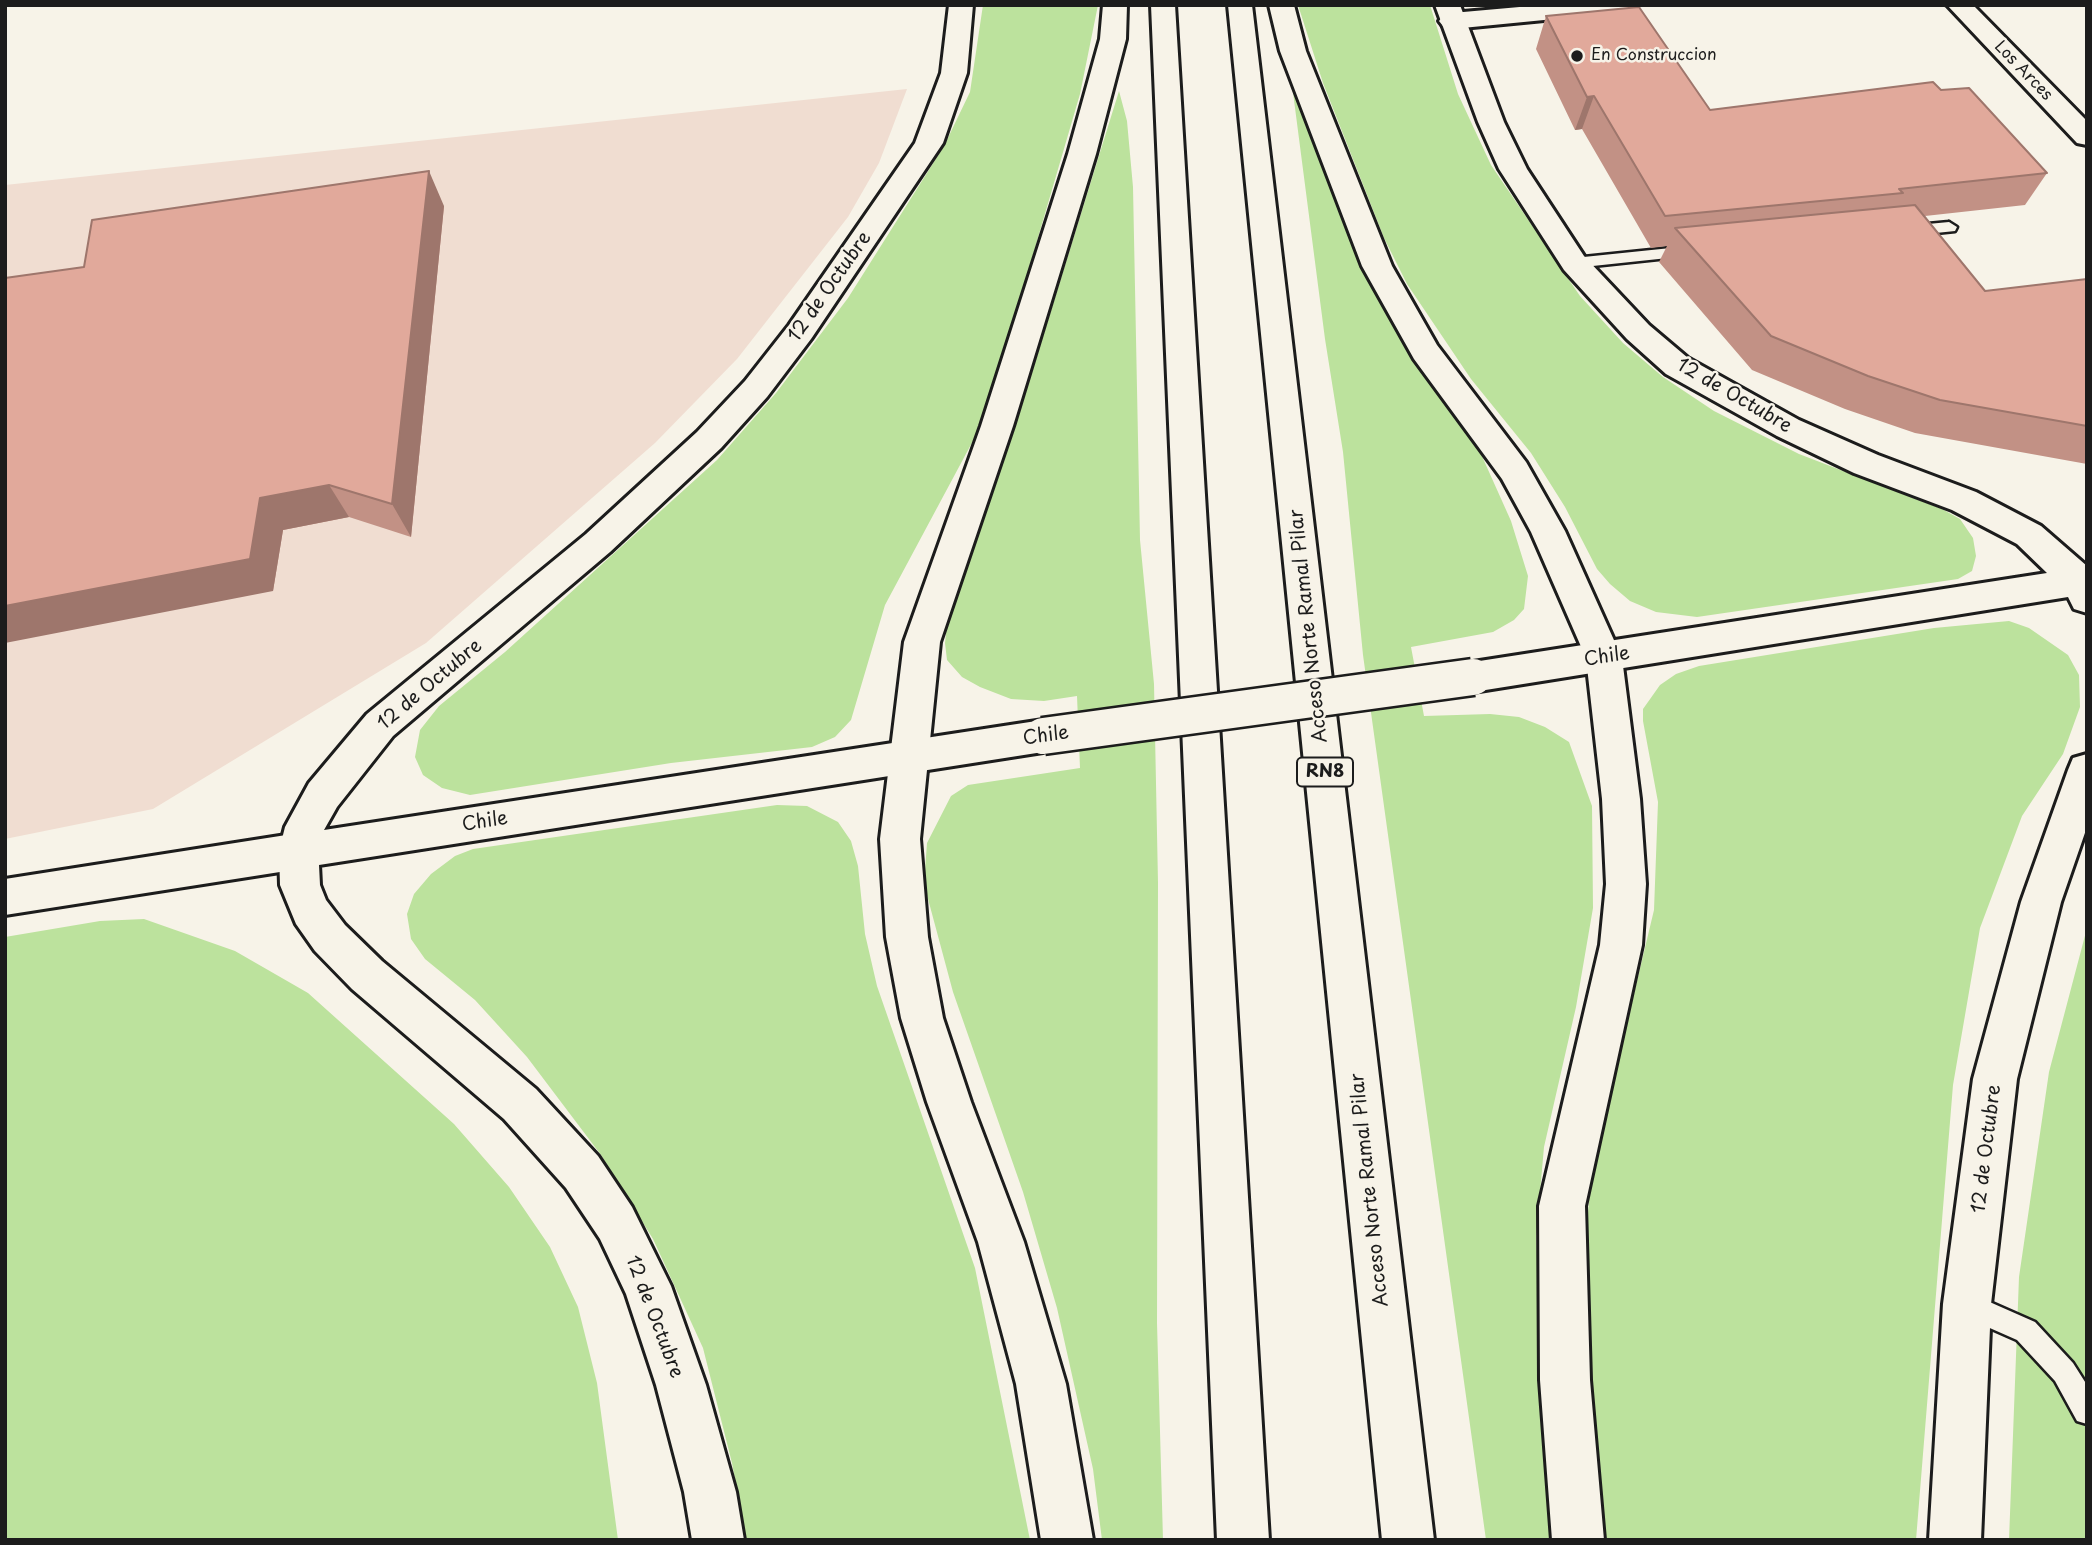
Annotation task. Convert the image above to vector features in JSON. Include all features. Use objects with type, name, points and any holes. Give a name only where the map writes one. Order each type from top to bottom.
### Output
[{"type":"main road","name":"12 de Octubre","points":[[718,1540],[710,1492],[681,1385],[647,1286],[616,1223],[582,1172],[520,1104],[367,975],[330,938],[310,911],[300,885],[299,851],[305,827],[323,795],[380,725],[598,543],[709,440],[756,389],[800,332],[929,143],[954,73],[961,5]]},
{"type":"main road","points":[[1067,1540],[1041,1384],[1001,1242],[949,1102],[922,1018],[907,937],[900,839],[922,642],[996,426],[1083,154],[1113,38],[1115,5]]},
{"type":"main road","points":[[1163,5],[1243,1540]]},
{"type":"main road","name":"Acceso Norte Ramal Pilar","points":[[1240,5],[1408,1540]]},
{"type":"main road","points":[[1280,5],[1293,51],[1377,266],[1425,351],[1514,471],[1548,531],[1604,657],[1621,799],[1626,884],[1621,945],[1573,1147],[1562,1206],[1565,1380],[1578,1540]]},
{"type":"main road","points":[[1449,13],[1626,5]]},
{"type":"main road","name":"Los Arces","points":[[1959,5],[2087,137]]},
{"type":"main road","name":"12 de Octubre","points":[[1449,13],[1513,169],[1574,263],[1604,299],[1677,366],[1788,428],[1866,464],[1964,501],[2029,535],[2084,587]]},
{"type":"main road","name":"Chile","points":[[5,897],[1044,736],[1473,677],[2084,587]]},
{"type":"main road","name":"12 de Octubre","points":[[1955,1540],[1966,1304],[1995,1079],[2041,902],[2087,770]]},
{"type":"lane","points":[[1894,232],[1949,226]]},
{"type":"lane","points":[[1574,263],[1713,249]]},
{"type":"lane","points":[[1966,1304],[2026,1331],[2064,1372],[2087,1411]]},
{"type":"shaded area","points":[[907,89],[879,163],[848,217],[737,359],[655,443],[426,643],[153,809],[5,839],[5,185]]},
{"type":"green space","points":[[983,5],[1098,5],[1080,94],[1006,347],[975,437],[885,605],[851,720],[835,737],[812,747],[671,763],[470,795],[442,788],[423,775],[415,757],[420,730],[439,706],[505,652],[717,460],[776,393],[848,298],[944,146],[970,92]]},
{"type":"green space","points":[[1298,5],[1430,5],[1458,94],[1491,165],[1580,296],[1623,343],[1663,377],[1714,411],[1799,454],[1942,509],[1960,519],[1973,538],[1976,556],[1972,571],[1958,579],[1697,617],[1656,612],[1630,601],[1597,569],[1565,507],[1531,453],[1471,379],[1407,284],[1384,238],[1323,83]]},
{"type":"green space","points":[[1291,77],[1373,284],[1417,367],[1481,454],[1511,521],[1528,576],[1524,609],[1514,620],[1493,632],[1411,647],[1424,716],[1490,714],[1519,717],[1545,727],[1569,742],[1592,806],[1593,908],[1576,1007],[1544,1147],[1536,1237],[1552,1540],[1486,1540],[1363,655],[1343,452],[1325,339]]},
{"type":"green space","points":[[1119,91],[1127,121],[1133,187],[1140,540],[1154,684],[1158,883],[1157,1323],[1163,1540],[1102,1540],[1093,1469],[1057,1308],[1023,1192],[953,992],[924,884],[927,843],[951,796],[968,785],[1080,768],[1077,696],[1044,701],[1011,699],[980,687],[962,677],[947,660],[945,643],[948,613],[1019,414]]},
{"type":"green space","points":[[2009,621],[2029,628],[2068,655],[2079,675],[2080,707],[2063,754],[2022,816],[1980,928],[1953,1085],[1916,1540],[1600,1540],[1582,1277],[1592,1169],[1654,910],[1658,802],[1643,709],[1660,685],[1676,674],[1699,666],[1934,628]]},
{"type":"green space","points":[[777,805],[807,806],[838,822],[851,841],[858,866],[865,934],[877,986],[975,1268],[1030,1540],[746,1540],[732,1463],[703,1348],[653,1239],[601,1155],[527,1057],[475,1000],[425,959],[411,939],[407,914],[414,894],[431,874],[455,856],[473,849]]},
{"type":"green space","points":[[144,919],[235,951],[308,993],[454,1124],[509,1187],[550,1247],[578,1307],[597,1383],[618,1540],[5,1540],[5,937],[100,921]]},
{"type":"green space","points":[[2087,928],[2087,1540],[2009,1540],[2019,1277],[2049,1072]]},
{"type":"building","points":[[1639,7],[1710,110],[1933,82],[1941,90],[1969,88],[2047,173],[1899,189],[1903,193],[1665,216],[1594,96],[1587,97],[1546,16]]},
{"type":"building","points":[[429,171],[392,504],[329,485],[260,498],[250,559],[5,606],[5,278],[84,267],[92,220]]},
{"type":"building","points":[[1915,205],[1985,291],[2087,279],[2087,426],[1940,400],[1868,376],[1771,336],[1675,228]]},
{"type":"place","name":"En Construccion","points":[[1577,56]]}]
